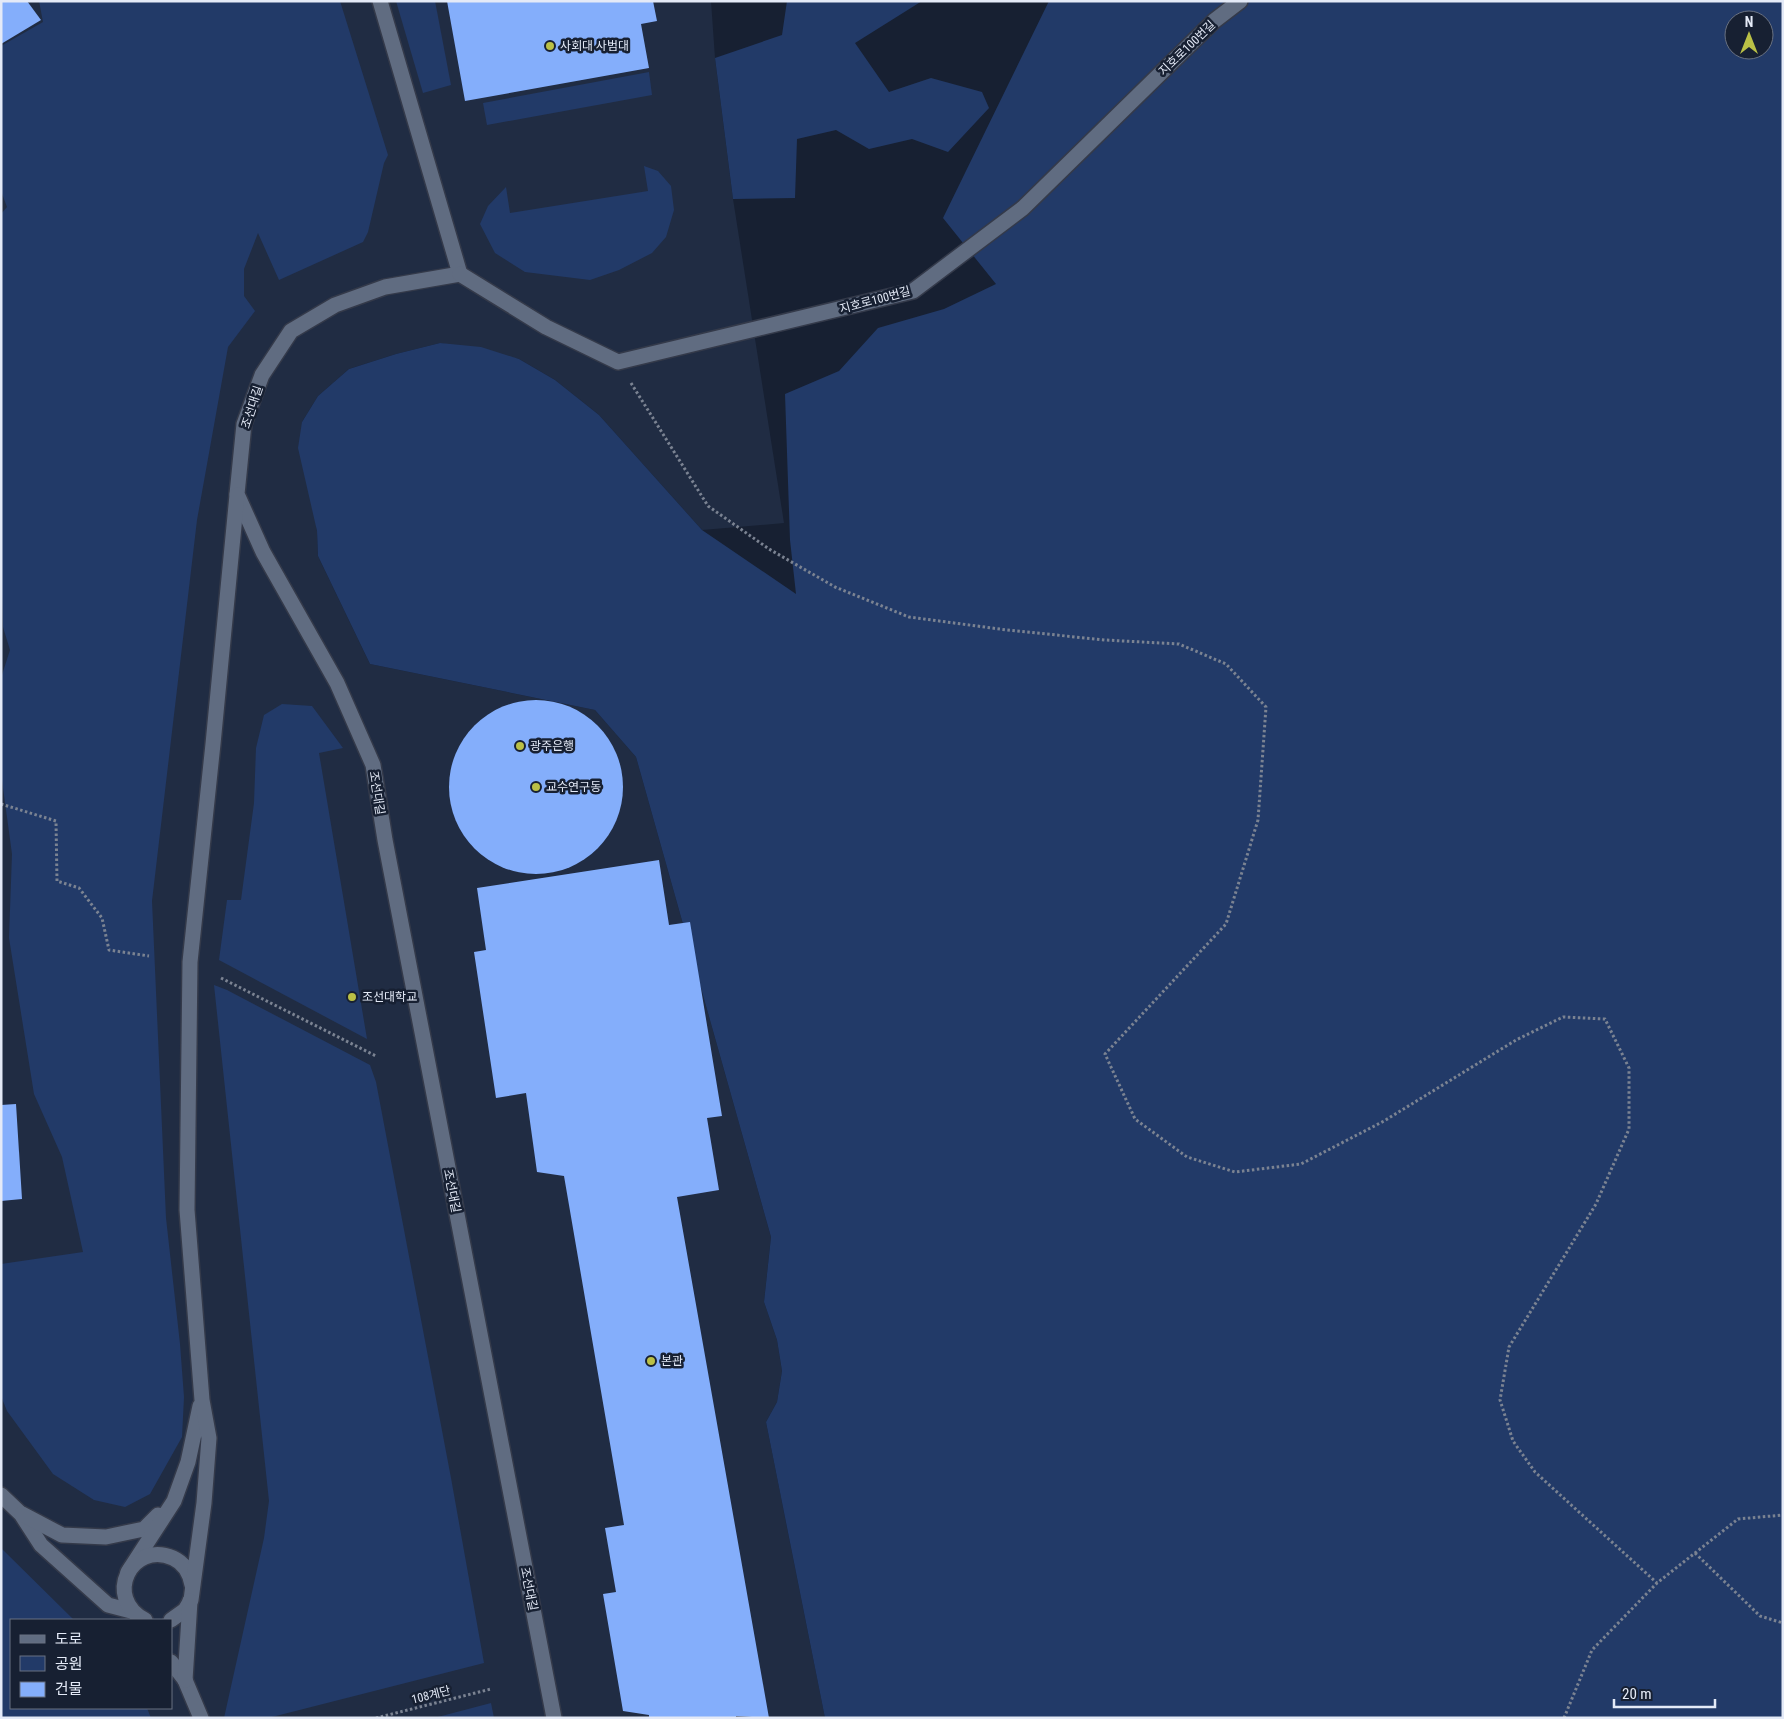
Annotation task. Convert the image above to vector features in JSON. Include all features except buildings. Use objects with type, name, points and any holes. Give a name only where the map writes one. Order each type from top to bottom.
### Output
[{"type":"street","points":[[380,1],[460,274],[546,327],[618,362]]},
{"type":"street","name":"지호로100번길","points":[[618,362],[913,291],[1023,208],[1214,21],[1240,1]]},
{"type":"street","name":"조선대길","points":[[460,274],[385,287],[335,305],[291,330],[262,375],[244,424],[237,494],[263,552],[337,683],[372,765],[390,868],[554,1718]]},
{"type":"street","points":[[185,1680],[209,1438],[202,1400],[187,1210],[190,962],[237,494]]},
{"type":"street","points":[[138,1617],[124,1594],[124,1582],[128,1572],[174,1501],[188,1462],[202,1400]]},
{"type":"street","points":[[1,1495],[21,1514],[41,1545],[108,1605],[138,1617]]},
{"type":"street","points":[[21,1514],[62,1535],[106,1536],[144,1529],[174,1501]]},
{"type":"street","points":[[106,1536],[168,1556],[178,1560],[186,1568],[191,1578],[192,1595],[186,1610],[172,1619]]},
{"type":"street","points":[[128,1572],[135,1563],[145,1557],[156,1554],[168,1556]]},
{"type":"street","points":[[172,1663],[185,1680],[202,1718]]},
{"type":"path","points":[[618,362],[708,506],[769,549],[835,587],[909,617],[1006,630],[1105,640],[1179,644],[1226,664],[1266,708],[1258,820],[1226,924],[1105,1054],[1135,1119],[1187,1157],[1235,1172],[1301,1164],[1384,1121],[1516,1040],[1563,1016],[1605,1019],[1629,1068],[1629,1129],[1596,1204],[1509,1348],[1500,1400],[1513,1441],[1535,1472],[1657,1583]]},
{"type":"path","points":[[1,804],[56,821],[57,881],[80,888],[102,918],[108,950],[149,956]]},
{"type":"path","points":[[221,978],[376,1056]]},
{"type":"path","points":[[1564,1718],[1592,1650],[1657,1583],[1738,1519],[1783,1515]]},
{"type":"path","points":[[1695,1553],[1760,1616],[1783,1623]]},
{"type":"path","name":"108계단","points":[[376,1718],[491,1688]]},
{"type":"shaded area","name":"조선대학교","points":[[1,1],[711,1],[715,58],[733,199],[784,523],[702,530],[599,415],[555,380],[519,359],[440,343],[396,354],[349,369],[318,396],[302,422],[317,531],[318,556],[370,664],[595,710],[636,757],[771,1237],[764,1302],[777,1340],[782,1371],[777,1402],[766,1422],[825,1718],[1,1718]]},
{"type":"green space","points":[[39,1],[340,1],[388,155],[384,163],[368,232],[363,242],[279,280],[258,233],[244,269],[244,296],[255,311],[228,347],[197,520],[152,901],[166,1218],[184,1397],[182,1437],[150,1494],[125,1507],[94,1500],[53,1474],[7,1411],[1,1396],[1,1264],[83,1252],[62,1157],[34,1094],[9,938],[12,854],[1,773],[1,678],[10,650],[3,627],[1,566],[1,214],[7,207],[1,191],[1,46],[43,22]]},
{"type":"green space","points":[[396,1],[435,1],[451,85],[423,93]]},
{"type":"green space","points":[[787,1],[922,1],[855,43],[889,92],[931,78],[982,92],[989,108],[948,152],[912,139],[869,149],[836,130],[797,139],[795,198],[733,199],[715,58],[782,35]]},
{"type":"green space","points":[[1049,1],[1783,1],[1783,1718],[825,1718],[766,1422],[777,1402],[782,1371],[777,1340],[764,1302],[771,1237],[636,757],[595,710],[370,664],[318,556],[317,531],[298,448],[302,422],[318,396],[349,369],[396,354],[440,343],[481,347],[519,359],[555,380],[599,415],[702,530],[796,594],[790,540],[785,394],[839,371],[878,328],[944,309],[996,284],[943,218]]},
{"type":"green space","points":[[649,72],[652,95],[487,125],[483,103]]},
{"type":"green space","points":[[644,166],[658,171],[671,186],[674,210],[666,237],[652,253],[619,270],[590,280],[525,272],[495,253],[480,224],[488,206],[506,187],[510,213],[648,191]]},
{"type":"green space","points":[[282,704],[312,706],[343,748],[319,753],[367,1039],[219,960],[227,900],[241,900],[254,803],[256,748],[264,715]]},
{"type":"green space","points":[[214,985],[370,1065],[376,1082],[484,1663],[268,1718],[224,1718],[264,1538],[269,1501]]},
{"type":"green space","points":[[1,1548],[73,1619],[10,1619],[10,1709],[147,1709],[151,1718],[1,1718]]},
{"type":"green space","points":[[491,1703],[494,1718],[434,1718]]},
{"type":"place","name":"사회대 사범대","points":[[550,46]]},
{"type":"place","name":"광주은행","points":[[520,746]]},
{"type":"place","name":"교수연구동","points":[[536,787]]},
{"type":"place","name":"조선대학교","points":[[352,997]]},
{"type":"place","name":"본관","points":[[651,1361]]}]
